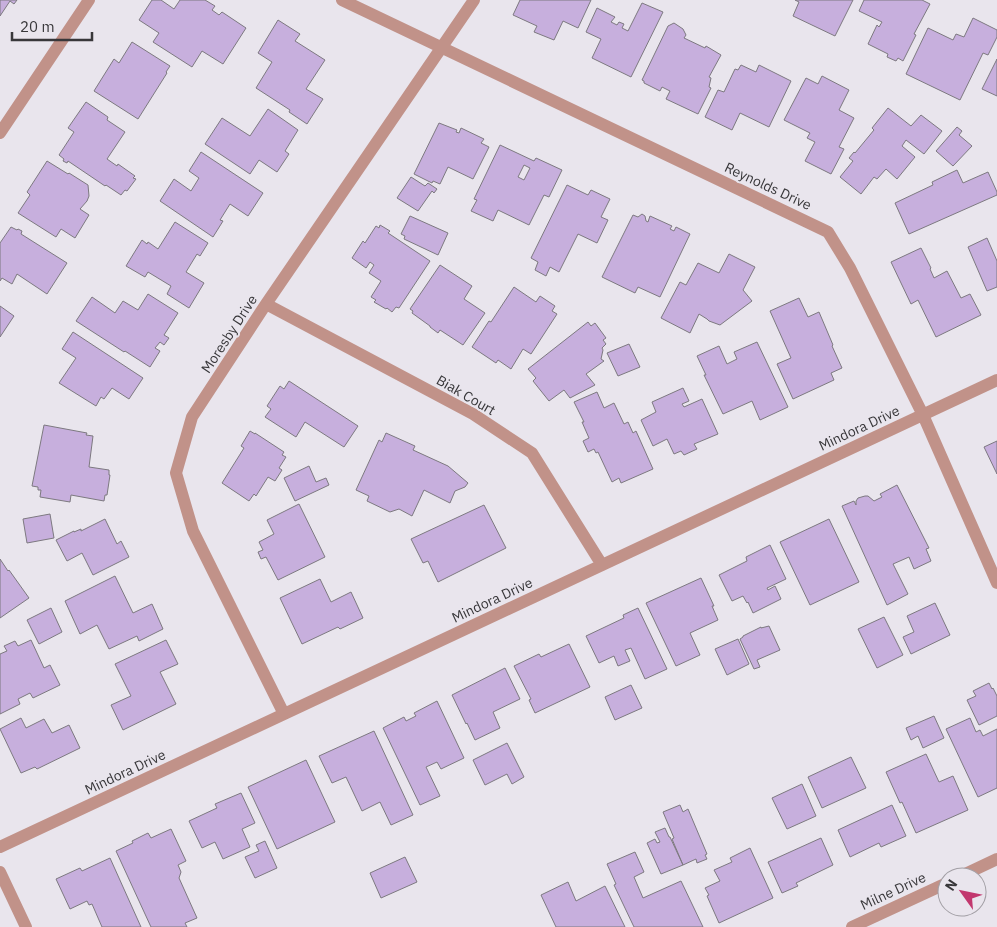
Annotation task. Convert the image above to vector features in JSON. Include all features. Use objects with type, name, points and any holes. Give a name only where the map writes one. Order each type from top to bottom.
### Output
[{"type":"street","points":[[0,133],[89,0]]},
{"type":"street","name":"Reynolds Drive","points":[[342,0],[828,232],[850,268],[923,415],[997,583]]},
{"type":"street","name":"Moresby Drive","points":[[284,714],[193,532],[176,473],[192,417],[266,304],[474,0]]},
{"type":"street","name":"Biak Court","points":[[266,304],[472,414],[532,453],[602,566]]},
{"type":"street","name":"Mindora Drive","points":[[0,847],[997,380]]},
{"type":"street","points":[[980,867],[997,859]]},
{"type":"street","points":[[0,872],[26,927]]},
{"type":"street","name":"Milne Drive","points":[[852,927],[937,888]]},
{"type":"building","points":[[0,0],[17,0],[14,4],[10,1],[0,16]]},
{"type":"building","points":[[152,0],[161,0],[174,9],[180,0],[205,0],[215,6],[212,10],[219,15],[222,12],[246,28],[223,64],[202,51],[192,67],[153,42],[159,33],[139,20]]},
{"type":"building","points":[[520,0],[591,0],[578,28],[563,21],[554,40],[534,32],[537,26],[513,15]]},
{"type":"building","points":[[795,0],[853,0],[835,36],[793,16],[799,2]]},
{"type":"building","points":[[864,0],[922,0],[930,4],[914,34],[916,35],[903,61],[898,58],[896,61],[887,57],[888,54],[868,44],[877,25],[879,27],[882,22],[859,11]]},
{"type":"building","points":[[642,3],[663,12],[631,77],[592,58],[601,39],[586,32],[597,8],[615,17],[611,22],[617,25],[619,22],[624,24],[622,28],[628,31]]},
{"type":"building","points":[[973,18],[997,30],[997,37],[988,55],[983,53],[960,100],[906,74],[928,28],[953,40],[956,34],[964,37]]},
{"type":"building","points":[[278,20],[300,34],[295,41],[325,60],[306,89],[323,99],[307,124],[289,112],[290,110],[256,88],[272,62],[258,53]]},
{"type":"building","points":[[674,23],[683,29],[686,35],[684,38],[705,48],[706,46],[721,55],[709,77],[711,78],[709,87],[711,88],[698,114],[666,99],[670,91],[662,87],[660,91],[644,83],[642,80],[668,26]]},
{"type":"building","points":[[132,42],[170,66],[138,119],[94,91],[114,59],[119,63]]},
{"type":"building","points":[[997,59],[997,96],[982,89]]},
{"type":"building","points":[[741,65],[756,72],[759,65],[791,81],[769,127],[740,113],[732,130],[705,117],[718,90],[724,92],[735,69],[738,70]]},
{"type":"building","points":[[822,76],[849,90],[839,110],[854,118],[839,147],[844,149],[831,174],[805,161],[815,142],[807,138],[810,133],[784,120],[806,78],[818,84]]},
{"type":"building","points":[[86,102],[108,117],[107,120],[125,132],[107,159],[135,176],[133,178],[136,179],[127,191],[125,190],[121,195],[68,161],[67,163],[63,161],[64,159],[59,155],[74,132],[68,128]]},
{"type":"building","points":[[888,108],[911,126],[921,115],[942,131],[924,154],[906,140],[902,146],[915,157],[897,179],[886,169],[877,179],[874,177],[861,194],[840,177],[853,161],[849,158],[874,130],[872,128]]},
{"type":"building","points":[[268,109],[298,130],[285,151],[289,154],[277,172],[259,160],[250,174],[205,144],[222,118],[250,136]]},
{"type":"building","points":[[439,123],[457,130],[456,132],[459,133],[461,128],[484,139],[481,143],[489,147],[473,179],[448,167],[440,184],[433,181],[432,183],[414,174]]},
{"type":"building","points":[[957,127],[962,131],[959,135],[972,146],[953,166],[936,151]]},
{"type":"building","points":[[500,145],[534,161],[536,158],[562,170],[549,197],[544,195],[529,225],[498,210],[493,221],[471,211],[477,200],[474,199]],"holes":[[[524,165],[530,168],[524,180],[518,177]]]},
{"type":"building","points":[[201,152],[263,193],[248,216],[230,204],[220,220],[223,221],[213,237],[160,201],[174,179],[191,191],[199,178],[189,171]]},
{"type":"building","points":[[47,161],[88,185],[89,196],[80,209],[89,215],[75,238],[61,229],[56,237],[18,213],[30,195],[27,192]]},
{"type":"building","points":[[957,170],[963,183],[988,172],[997,195],[909,234],[895,203],[933,185],[932,182]]},
{"type":"building","points":[[411,177],[425,186],[428,183],[437,189],[434,193],[432,191],[418,211],[397,198]]},
{"type":"building","points":[[567,185],[588,195],[591,190],[610,199],[601,217],[608,220],[597,243],[578,234],[559,272],[550,267],[546,276],[535,270],[538,262],[531,258]]},
{"type":"building","points":[[642,214],[648,222],[650,216],[672,226],[670,229],[674,231],[676,227],[690,234],[660,297],[638,287],[635,293],[602,277],[633,215],[638,217]]},
{"type":"building","points":[[410,216],[448,233],[438,255],[404,239],[405,236],[401,234]]},
{"type":"building","points":[[175,222],[208,243],[200,256],[197,254],[186,272],[204,283],[189,308],[167,294],[171,286],[148,272],[145,277],[126,266],[142,240],[158,249]]},
{"type":"building","points":[[380,225],[390,231],[388,233],[430,261],[399,308],[396,307],[392,312],[374,302],[376,300],[371,297],[381,281],[369,273],[374,265],[370,262],[366,268],[352,258],[363,241],[365,243],[376,226],[379,228]]},
{"type":"building","points":[[11,227],[22,231],[21,234],[67,263],[47,294],[17,274],[12,284],[2,278],[0,281],[0,243]]},
{"type":"building","points":[[987,238],[997,261],[997,287],[987,291],[968,247]]},
{"type":"building","points":[[921,248],[934,278],[947,271],[961,298],[970,294],[981,315],[936,337],[918,300],[911,304],[891,262]]},
{"type":"building","points":[[729,254],[755,267],[743,290],[752,301],[720,325],[709,321],[699,314],[690,333],[661,318],[680,282],[686,285],[698,263],[719,273]]},
{"type":"building","points":[[440,265],[472,286],[464,299],[485,313],[463,345],[440,330],[438,333],[412,313],[413,311],[410,309]]},
{"type":"building","points":[[514,287],[536,302],[540,296],[555,306],[552,311],[557,314],[531,354],[523,349],[511,369],[498,360],[496,363],[472,347]]},
{"type":"building","points":[[148,294],[178,313],[164,335],[169,338],[164,345],[160,342],[155,348],[160,351],[150,367],[76,321],[92,297],[115,313],[123,301],[138,310]]},
{"type":"building","points":[[799,298],[808,317],[819,312],[842,368],[831,373],[834,380],[793,399],[777,364],[791,358],[770,311]]},
{"type":"building","points":[[0,306],[14,316],[0,337]]},
{"type":"building","points":[[588,322],[591,326],[595,323],[606,338],[603,340],[606,344],[602,348],[601,359],[604,361],[586,374],[595,385],[570,398],[564,390],[549,401],[533,381],[536,378],[528,369]]},
{"type":"building","points":[[73,332],[143,378],[129,399],[112,388],[104,399],[101,397],[96,406],[59,383],[76,358],[62,349]]},
{"type":"building","points":[[757,342],[788,407],[760,420],[752,401],[723,414],[697,356],[719,346],[727,364],[737,359],[734,352]]},
{"type":"building","points":[[629,344],[640,367],[618,376],[607,353]]},
{"type":"building","points":[[289,381],[358,426],[344,447],[305,422],[296,437],[265,417],[271,409],[267,406],[280,386],[284,389]]},
{"type":"building","points":[[683,388],[689,401],[682,404],[684,407],[702,399],[718,434],[694,444],[697,449],[684,455],[681,451],[674,454],[667,439],[653,446],[641,420],[656,412],[652,402]]},
{"type":"building","points":[[597,392],[604,408],[614,403],[624,424],[628,422],[633,433],[636,431],[653,469],[621,483],[619,478],[612,482],[598,452],[596,453],[594,449],[588,452],[583,441],[589,438],[582,422],[584,422],[574,402]]},
{"type":"building","points":[[44,425],[87,433],[86,435],[93,436],[89,467],[109,470],[110,475],[107,495],[105,495],[104,501],[71,495],[70,502],[40,497],[41,490],[38,490],[38,487],[32,486]]},
{"type":"building","points":[[250,431],[284,452],[282,455],[286,457],[279,468],[282,470],[275,481],[268,477],[256,496],[254,494],[249,501],[222,483],[244,448],[241,446]]},
{"type":"building","points":[[386,433],[415,446],[413,450],[448,466],[468,483],[465,487],[455,491],[450,503],[424,490],[412,516],[399,509],[390,512],[367,501],[369,496],[356,490],[379,440],[382,442]]},
{"type":"building","points":[[997,441],[997,474],[984,447]]},
{"type":"building","points":[[309,466],[316,482],[326,478],[329,485],[295,501],[284,478]]},
{"type":"building","points":[[897,485],[929,548],[926,549],[931,561],[914,569],[909,557],[893,564],[908,594],[887,605],[842,506],[854,501],[856,505],[858,498],[865,496],[874,501],[882,497],[880,494]]},
{"type":"building","points":[[299,504],[325,557],[278,580],[266,557],[261,559],[258,552],[263,550],[259,542],[274,534],[267,520]]},
{"type":"building","points":[[484,505],[506,548],[438,582],[428,561],[423,563],[411,539]]},
{"type":"building","points":[[50,514],[54,538],[27,543],[23,519]]},
{"type":"building","points":[[105,519],[117,544],[121,541],[129,557],[93,575],[82,553],[67,561],[56,540],[74,531],[81,529],[81,531]]},
{"type":"building","points":[[829,519],[859,582],[810,605],[780,542]]},
{"type":"building","points":[[770,545],[786,579],[767,588],[768,590],[775,586],[781,599],[753,613],[743,596],[732,601],[719,575],[747,561],[746,557]]},
{"type":"building","points":[[0,559],[29,598],[0,618]]},
{"type":"building","points":[[115,576],[133,613],[152,604],[163,629],[139,641],[137,636],[109,649],[97,625],[80,634],[65,601]]},
{"type":"building","points":[[701,578],[714,606],[712,606],[718,620],[690,633],[700,655],[676,666],[646,603]]},
{"type":"building","points":[[320,579],[331,602],[351,592],[363,618],[340,629],[338,627],[302,644],[280,598]]},
{"type":"building","points":[[935,603],[950,635],[911,654],[903,637],[914,632],[907,616]]},
{"type":"building","points":[[51,608],[62,632],[39,644],[27,620]]},
{"type":"building","points":[[638,608],[667,669],[645,679],[631,648],[625,650],[630,661],[618,666],[614,656],[599,663],[586,636],[624,618],[623,615]]},
{"type":"building","points":[[884,617],[903,655],[877,668],[858,629]]},
{"type":"building","points":[[769,626],[780,650],[757,660],[760,667],[754,669],[740,639],[761,627]]},
{"type":"building","points":[[738,639],[749,664],[727,675],[715,649]]},
{"type":"building","points":[[31,640],[44,668],[50,665],[60,685],[33,698],[30,693],[18,699],[20,704],[0,714],[0,654],[7,651],[4,646],[15,641],[18,646]]},
{"type":"building","points":[[166,640],[178,664],[160,672],[176,704],[123,730],[111,705],[131,696],[115,664]]},
{"type":"building","points":[[569,644],[590,687],[535,713],[529,700],[531,699],[514,666],[539,654],[541,657]]},
{"type":"building","points":[[505,668],[520,699],[493,712],[500,728],[475,740],[452,695]]},
{"type":"building","points":[[989,683],[997,696],[997,716],[979,725],[967,700],[976,696],[973,691]]},
{"type":"building","points":[[631,685],[642,708],[615,720],[605,697]]},
{"type":"building","points":[[437,701],[464,758],[441,769],[437,762],[426,767],[440,796],[420,805],[383,728],[404,717],[406,721],[416,716],[414,713]]},
{"type":"building","points":[[934,716],[944,738],[923,748],[918,736],[911,740],[906,728]]},
{"type":"building","points":[[21,718],[26,728],[44,719],[52,733],[69,725],[80,748],[37,769],[35,767],[21,773],[0,729]]},
{"type":"building","points":[[970,718],[976,732],[980,730],[983,736],[997,729],[997,788],[978,797],[946,729]]},
{"type":"building","points":[[374,731],[413,815],[391,825],[380,802],[362,811],[346,777],[332,783],[319,756]]},
{"type":"building","points":[[507,743],[524,777],[512,784],[507,774],[485,785],[473,760]]},
{"type":"building","points":[[926,754],[939,782],[953,776],[968,810],[916,833],[886,772]]},
{"type":"building","points":[[851,757],[866,788],[822,808],[808,777]]},
{"type":"building","points":[[306,760],[335,822],[277,849],[248,787]]},
{"type":"building","points":[[802,784],[816,816],[787,829],[772,798]]},
{"type":"building","points":[[241,793],[255,823],[242,829],[250,847],[223,859],[215,842],[202,848],[189,821],[217,808],[215,804]]},
{"type":"building","points":[[680,805],[683,812],[688,809],[707,854],[705,855],[707,859],[697,863],[696,859],[683,865],[663,812]]},
{"type":"building","points":[[892,805],[906,836],[881,847],[879,843],[850,857],[838,830]]},
{"type":"building","points":[[665,828],[683,865],[661,874],[647,843],[655,839],[657,843],[660,842],[655,832]]},
{"type":"building","points":[[171,829],[186,861],[178,865],[181,872],[179,878],[197,918],[185,923],[187,927],[151,927],[116,851],[148,833],[151,838]]},
{"type":"building","points":[[821,838],[833,865],[796,883],[798,886],[782,893],[768,862]]},
{"type":"building","points":[[265,841],[277,868],[255,878],[245,857],[259,851],[256,845]]},
{"type":"building","points":[[750,848],[773,898],[719,923],[705,888],[720,881],[714,870],[732,862],[730,858]]},
{"type":"building","points":[[635,852],[644,872],[634,877],[643,898],[681,881],[703,927],[634,927],[614,885],[616,884],[607,864]]},
{"type":"building","points":[[405,857],[417,882],[381,898],[370,873]]},
{"type":"building","points":[[110,858],[141,927],[102,927],[92,904],[89,905],[87,901],[70,909],[56,879],[80,868],[82,871]]},
{"type":"building","points":[[568,882],[576,901],[605,886],[625,927],[556,927],[541,895]]}]
